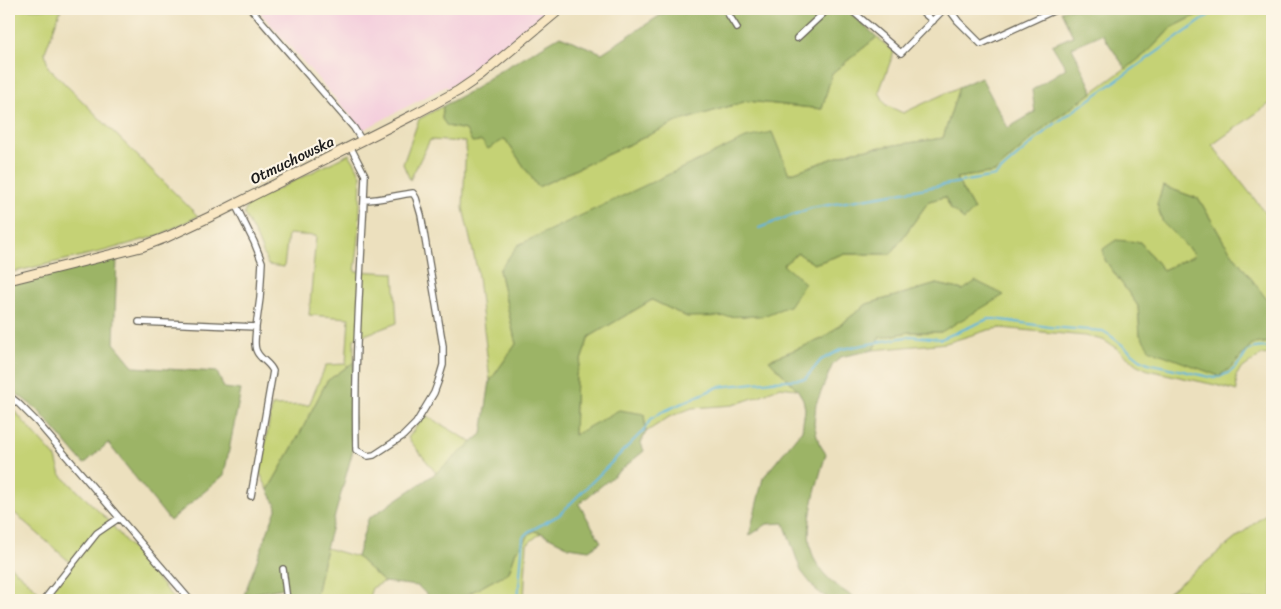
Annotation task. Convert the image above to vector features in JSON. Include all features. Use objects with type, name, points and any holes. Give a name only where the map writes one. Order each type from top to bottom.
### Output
[{"type":"main road","name":"Otmuchowska","points":[[9,280],[116,253],[154,242],[181,231],[445,98],[480,76],[560,9]]},
{"type":"street","points":[[251,9],[354,128],[362,141]]},
{"type":"street","points":[[726,9],[737,28]]},
{"type":"street","points":[[797,38],[828,9]]},
{"type":"street","points":[[850,9],[901,54],[944,9]]},
{"type":"street","points":[[919,9],[933,21]]},
{"type":"street","points":[[949,9],[981,44],[1057,9]]},
{"type":"street","points":[[350,146],[364,175],[355,420],[356,450],[368,456],[374,455],[402,436],[416,423],[434,393],[438,382],[443,364],[443,346],[421,215],[416,198],[413,193],[390,196],[380,200],[364,200]]},
{"type":"street","points":[[235,204],[262,262],[255,347],[256,352],[270,365],[273,371],[251,496]]},
{"type":"street","points":[[139,322],[256,327]]},
{"type":"street","points":[[9,396],[37,422],[190,600]]},
{"type":"street","points":[[44,600],[98,533],[119,518]]},
{"type":"street","points":[[283,569],[288,600]]},
{"type":"shaded area","points":[[257,9],[548,9],[492,57],[448,88],[446,86],[363,130]]},
{"type":"green space","points":[[9,9],[61,9],[45,52],[48,67],[198,216],[160,235],[104,251],[9,273]]},
{"type":"green space","points":[[670,9],[742,9],[757,12],[771,9],[846,9],[877,37],[832,73],[822,109],[747,101],[677,122],[538,187],[505,139],[488,149],[482,141],[472,142],[466,130],[447,126],[442,119],[443,106],[560,36],[602,53]]},
{"type":"green space","points":[[1067,9],[1209,9],[1171,28],[1149,51],[1126,69],[1102,34],[1072,47],[1093,92],[1046,126],[995,172],[956,178],[974,210],[964,220],[951,209],[945,197],[929,201],[891,254],[843,254],[814,264],[798,253],[783,265],[805,283],[789,306],[763,316],[687,317],[652,300],[589,337],[576,375],[574,435],[619,410],[644,414],[646,432],[641,443],[644,451],[579,504],[601,542],[589,550],[569,547],[534,531],[529,534],[525,542],[516,551],[509,572],[457,600],[432,600],[418,586],[384,582],[357,557],[368,519],[436,473],[482,434],[490,381],[516,344],[499,270],[518,245],[746,138],[772,132],[789,174],[854,151],[943,138],[959,87],[981,77],[1008,128],[1035,112],[1032,90],[1066,68],[1052,45],[1073,36],[1061,11]]},
{"type":"green space","points":[[1209,9],[1272,9],[1272,102],[1212,145],[1272,221],[1272,302],[1268,302],[1224,242],[1199,199],[1163,186],[1157,204],[1163,223],[1195,255],[1163,270],[1140,242],[1105,260],[1138,306],[1140,335],[1232,367],[1252,344],[1272,342],[1272,354],[1261,355],[1240,370],[1236,376],[1237,391],[1148,370],[1137,365],[1103,340],[1085,336],[1001,328],[946,343],[873,350],[879,338],[909,332],[941,332],[963,290],[937,284],[867,304],[822,339],[769,360],[797,389],[780,387],[733,405],[692,408],[669,417],[646,432],[644,414],[574,435],[576,375],[589,337],[652,300],[687,317],[783,265],[798,253],[814,264],[843,254],[891,254],[929,201],[945,197],[951,209],[974,210],[956,178],[995,172],[1046,126],[1149,51],[1171,28]]},
{"type":"green space","points":[[877,37],[894,52],[879,92],[886,105],[903,113],[959,87],[943,138],[854,151],[789,174],[772,133],[499,270],[516,344],[490,381],[477,269],[463,208],[466,142],[430,140],[410,180],[403,164],[419,119],[443,106],[442,119],[447,126],[505,139],[538,187],[677,122],[747,101],[822,109],[832,73]]},
{"type":"green space","points":[[349,154],[361,175],[359,238],[355,271],[394,273],[397,323],[354,339],[354,362],[327,381],[268,490],[260,473],[272,406],[309,405],[326,365],[346,364],[349,318],[309,315],[316,236],[288,234],[284,267],[268,265],[257,238],[244,214],[247,204]]},
{"type":"green space","points":[[1163,186],[1199,199],[1224,242],[1268,301],[1272,302],[1272,342],[1252,344],[1232,367],[1219,376],[1150,350],[1140,335],[1138,306],[1105,260],[1103,249],[1116,240],[1140,242],[1163,270],[1195,255],[1163,223],[1157,204]]},
{"type":"green space","points":[[117,258],[114,343],[134,367],[217,372],[224,388],[241,390],[224,475],[170,521],[108,443],[84,464],[38,410],[9,388],[9,284]]},
{"type":"green space","points":[[976,281],[1004,295],[941,332],[909,332],[879,338],[873,350],[840,357],[832,366],[816,404],[814,424],[819,443],[826,454],[810,517],[810,542],[815,561],[824,574],[855,598],[855,600],[830,600],[816,590],[801,571],[784,523],[767,524],[749,536],[763,478],[802,430],[805,409],[803,399],[797,389],[769,360],[822,339],[867,304],[937,284],[963,290]]},
{"type":"green space","points":[[354,362],[353,450],[326,548],[315,600],[289,600],[285,588],[244,595],[277,507],[268,490],[327,381]]},
{"type":"green space","points":[[9,405],[56,458],[61,475],[106,518],[175,600],[48,600],[45,597],[72,564],[9,508]]},
{"type":"green space","points":[[425,415],[473,443],[436,473],[408,438]]},
{"type":"green space","points":[[1272,509],[1272,600],[1159,600]]},
{"type":"green space","points":[[534,531],[541,533],[527,544],[524,600],[457,600],[509,572],[516,551],[525,542],[529,534]]},
{"type":"green space","points":[[326,548],[357,557],[384,582],[372,588],[368,600],[315,600]]},
{"type":"green space","points":[[9,565],[45,597],[42,600],[9,600]]},
{"type":"waterway","points":[[759,228],[811,208],[995,176],[1048,129],[1218,9]]},
{"type":"waterway","points":[[518,600],[523,537],[528,532],[559,515],[644,430],[651,419],[660,413],[718,387],[805,379],[821,360],[842,349],[911,336],[941,339],[988,319],[1050,327],[1103,331],[1148,363],[1214,378],[1233,370],[1250,349],[1272,347]]}]
